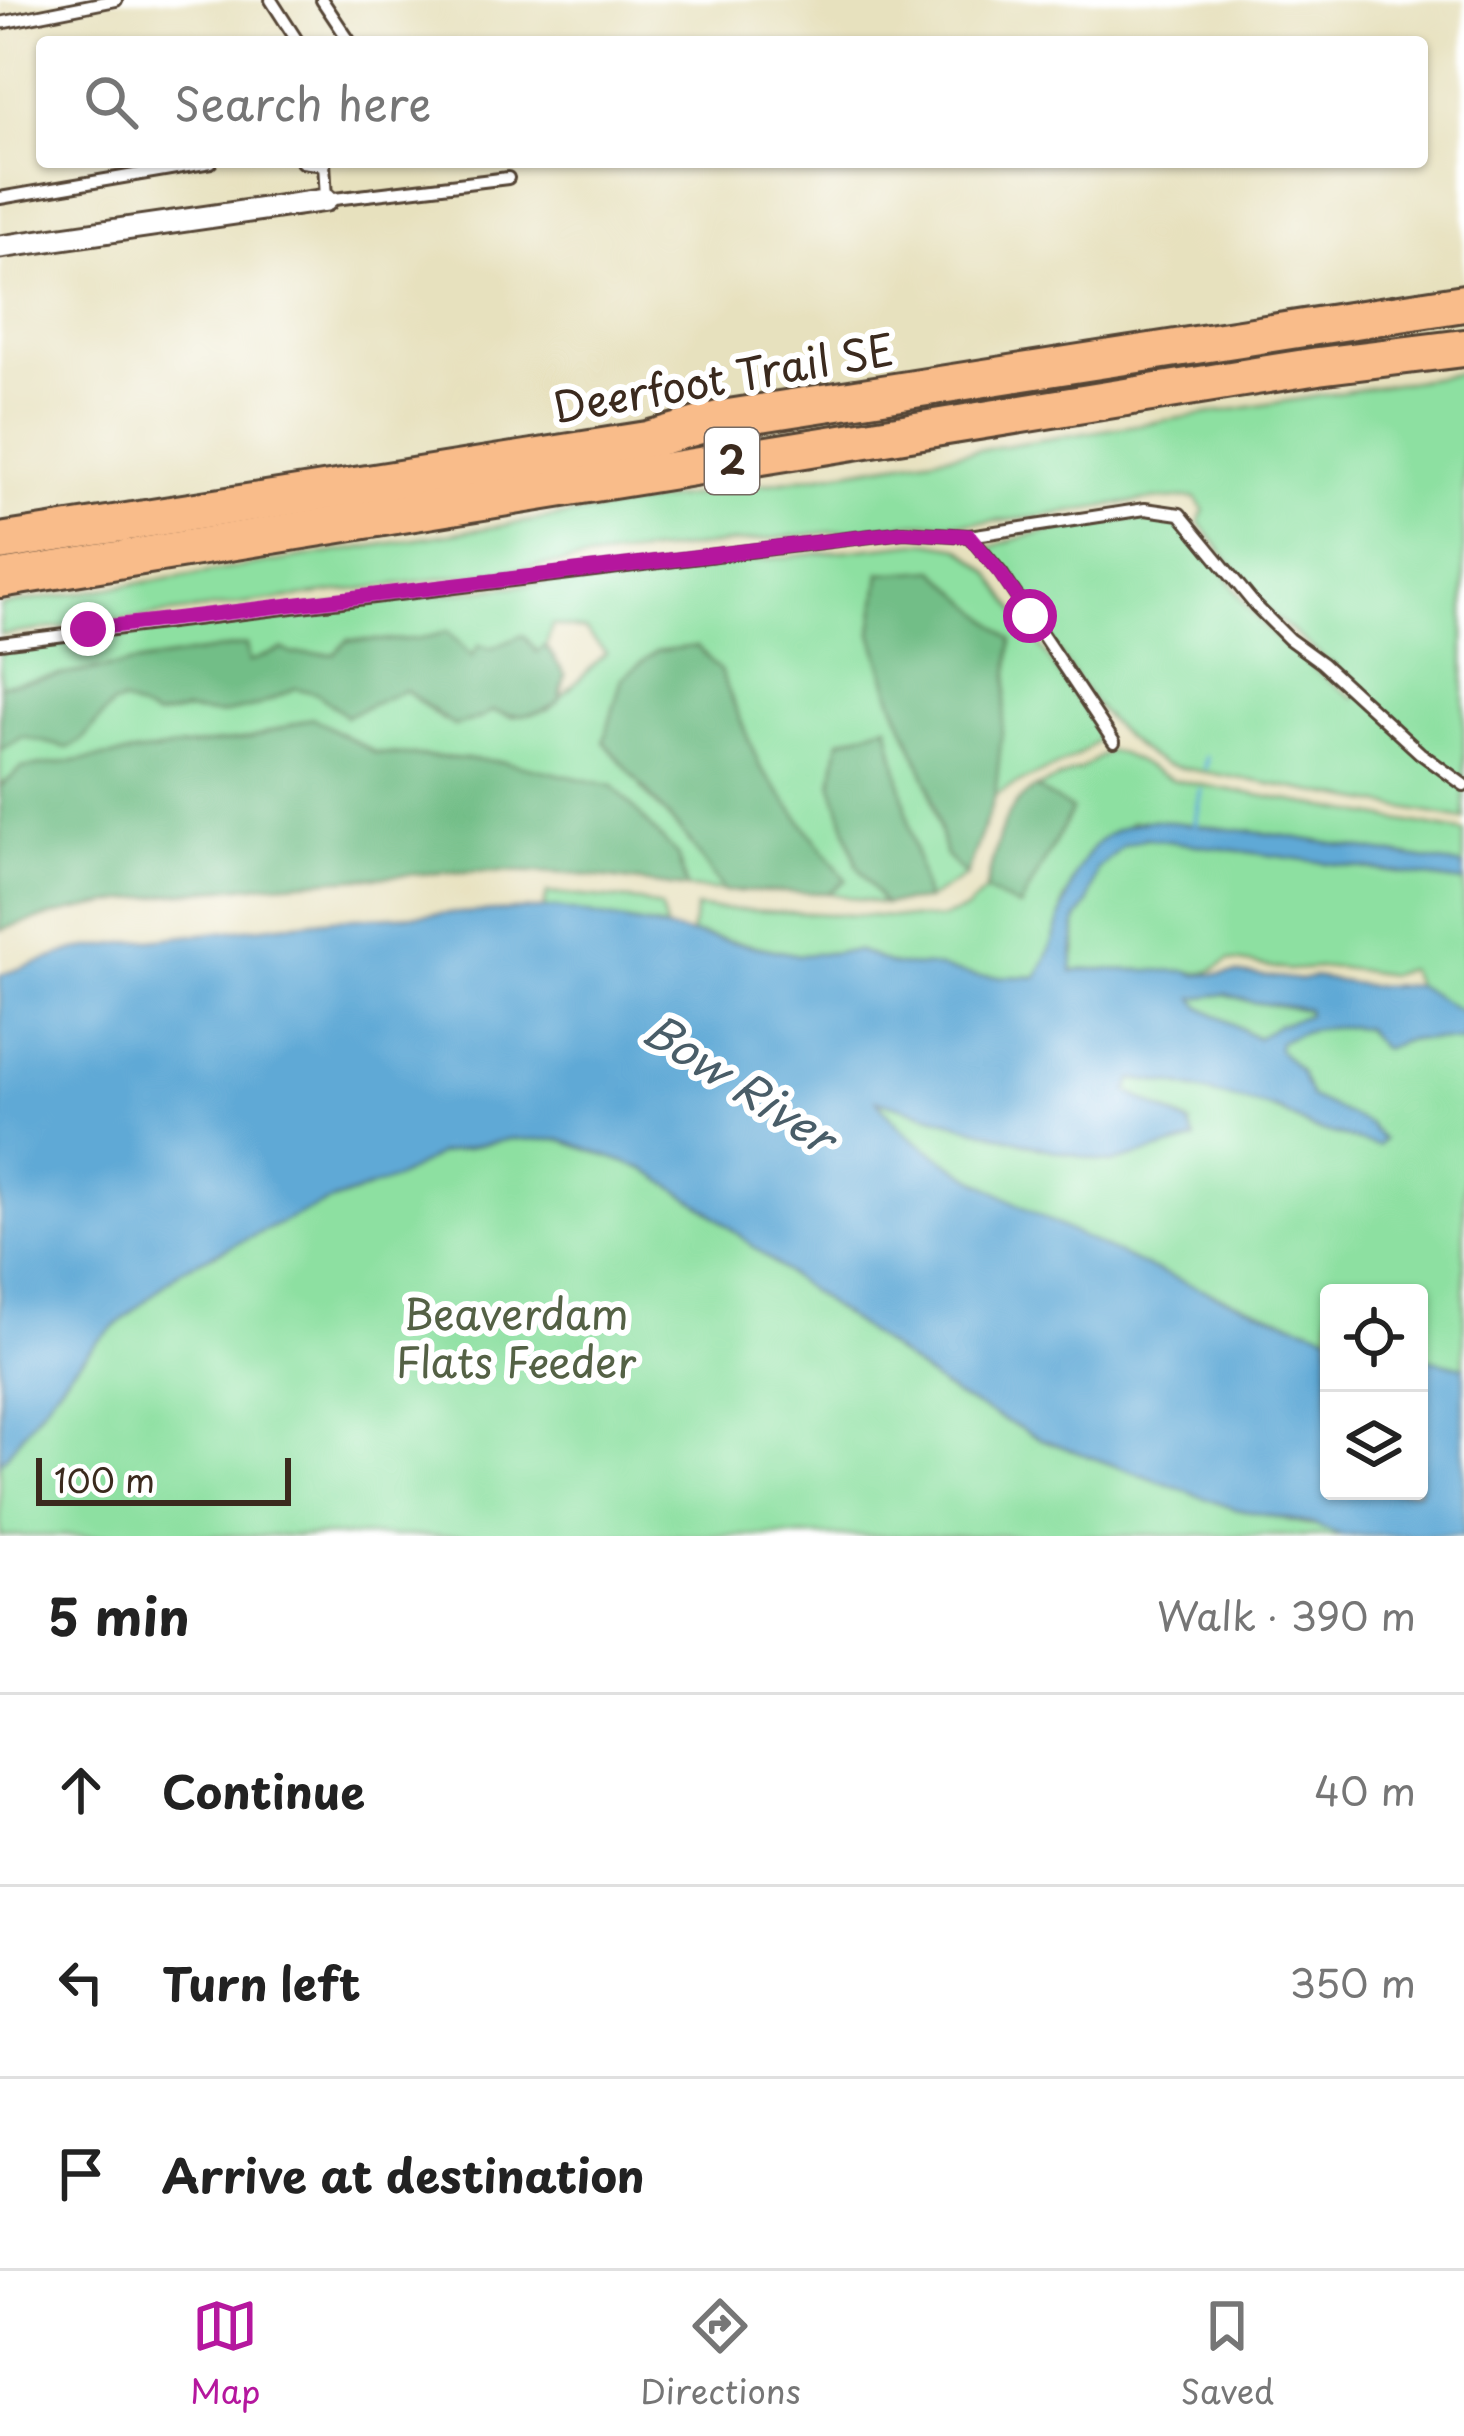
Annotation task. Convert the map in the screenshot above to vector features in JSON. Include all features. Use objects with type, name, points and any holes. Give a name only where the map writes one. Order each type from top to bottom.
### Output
[{"type":"highway","name":"Deerfoot Trail SE","points":[[0,542],[647,440],[722,419],[1464,304]]},
{"type":"highway","name":"Deerfoot Trail SE","points":[[0,579],[1318,366],[1464,348]]},
{"type":"highway","points":[[0,518],[722,419]]},
{"type":"street","points":[[0,247],[326,200]]},
{"type":"lane","points":[[0,22],[116,0]]},
{"type":"lane","points":[[272,0],[294,36]]},
{"type":"lane","points":[[322,0],[346,36]]},
{"type":"lane","points":[[0,198],[176,168]]},
{"type":"lane","points":[[324,168],[326,200],[508,178]]},
{"type":"lane","points":[[0,643],[883,534],[969,536],[1145,508],[1180,514],[1289,639],[1420,753],[1464,785]]},
{"type":"lane","points":[[969,536],[1000,573],[1114,742]]},
{"type":"green space","points":[[1464,373],[1464,819],[1166,765],[1139,749],[1091,699],[989,548],[1113,521],[1162,520],[1178,525],[1203,545],[1270,633],[1354,698],[1362,689],[1269,613],[1199,522],[1204,510],[1196,498],[1132,502],[1014,520],[915,523],[640,553],[0,635],[0,606]]},
{"type":"green space","points":[[926,542],[960,548],[989,572],[1091,720],[1098,739],[1074,757],[995,796],[998,753],[880,574],[872,633],[892,698],[930,788],[946,856],[966,876],[926,900],[888,726],[839,740],[832,784],[857,865],[884,904],[828,893],[845,879],[760,767],[720,671],[641,788],[690,842],[724,891],[687,888],[677,855],[505,762],[375,752],[313,718],[250,738],[23,768],[0,787],[0,750],[23,737],[81,741],[112,705],[124,702],[156,717],[185,711],[221,714],[257,706],[296,688],[318,694],[346,716],[405,690],[442,720],[492,711],[511,717],[548,710],[606,653],[585,630],[552,625],[546,646],[537,653],[522,636],[472,657],[447,631],[412,639],[349,640],[334,654],[293,654],[283,649],[249,663],[245,645],[0,685],[0,651],[301,609]]},
{"type":"green space","points":[[935,570],[1012,640],[995,796],[966,876],[946,856],[930,788],[892,698],[872,633],[880,574]]},
{"type":"green space","points":[[447,631],[472,656],[479,645],[491,649],[523,635],[537,652],[546,646],[565,675],[559,701],[535,713],[492,711],[454,726],[405,690],[346,716],[318,694],[296,688],[257,706],[221,714],[185,711],[156,717],[123,702],[112,705],[81,741],[68,748],[23,737],[0,750],[0,685],[246,645],[249,662],[283,649],[293,654],[334,654],[348,640],[413,639]]},
{"type":"green space","points":[[697,646],[720,671],[760,767],[846,880],[828,893],[724,891],[690,842],[604,742],[622,678],[656,651]]},
{"type":"green space","points":[[313,718],[375,753],[505,762],[613,786],[677,855],[687,888],[552,873],[413,874],[169,894],[84,908],[0,930],[0,787],[22,768],[250,738]]},
{"type":"green space","points":[[888,725],[926,900],[884,904],[857,865],[832,784],[839,741]]},
{"type":"green space","points":[[1108,751],[1174,780],[1464,832],[1464,866],[1285,836],[1155,820],[1131,822],[1065,898],[1055,944],[1037,977],[976,976],[893,965],[859,951],[800,955],[691,933],[696,908],[939,919],[966,910],[985,891],[1020,906],[1072,810],[1036,788],[1081,769]]},
{"type":"green space","points":[[1036,788],[1072,810],[1020,907],[985,891],[1007,819]]},
{"type":"green space","points":[[1146,838],[1464,882],[1464,1015],[1416,985],[1408,969],[1390,975],[1336,967],[1288,970],[1229,960],[1200,974],[1070,972],[1076,921],[1088,903],[1098,869],[1124,845]]},
{"type":"green space","points":[[547,893],[640,901],[661,908],[666,928],[544,908]]},
{"type":"green space","points":[[1226,994],[1307,1010],[1308,1015],[1258,1038],[1200,1006],[1194,998]]},
{"type":"green space","points":[[1364,1028],[1383,1049],[1409,1039],[1464,1041],[1464,1367],[1428,1359],[1428,1284],[1320,1284],[1320,1331],[1280,1318],[1153,1269],[1016,1206],[956,1171],[908,1135],[876,1098],[1043,1148],[1189,1123],[1128,1092],[1131,1079],[1174,1084],[1279,1110],[1311,1128],[1369,1124],[1311,1097],[1300,1071],[1277,1049],[1279,1042],[1303,1029]]},
{"type":"green space","name":"Beaverdam Flats Feeder","points":[[510,1139],[560,1140],[645,1169],[709,1211],[953,1394],[1041,1439],[1235,1508],[1358,1536],[0,1536],[0,1464],[68,1373],[182,1269],[318,1206],[395,1179],[438,1154]]},
{"type":"water","name":"Bow River","points":[[1155,820],[1464,866],[1464,882],[1146,838],[1124,845],[1098,869],[1088,903],[1076,921],[1072,972],[1188,971],[1313,977],[1370,986],[1416,985],[1464,1013],[1464,1041],[1410,1039],[1383,1049],[1364,1028],[1341,1027],[1310,1030],[1279,1042],[1278,1049],[1300,1071],[1311,1097],[1369,1124],[1383,1140],[1378,1146],[1311,1128],[1279,1110],[1174,1084],[1132,1079],[1128,1092],[1189,1124],[1195,1140],[1111,1163],[877,1100],[925,1148],[1048,1220],[1186,1283],[1320,1331],[1320,1500],[1428,1500],[1428,1359],[1464,1367],[1464,1536],[1343,1536],[1309,1523],[1235,1509],[1041,1439],[953,1394],[709,1211],[645,1169],[560,1140],[510,1139],[439,1154],[395,1179],[318,1206],[182,1269],[68,1373],[0,1464],[0,975],[75,950],[132,942],[333,919],[556,908],[800,955],[859,951],[893,965],[930,966],[976,976],[1037,977],[1075,878],[1102,839],[1124,826]],"holes":[[[1226,994],[1307,1009],[1308,1015],[1277,1025],[1257,1038],[1194,998]]]},
{"type":"waterway","points":[[1205,767],[1206,758]]},
{"type":"waterway","points":[[1195,825],[1201,791]]},
{"type":"route","points":[[88,629],[904,532],[969,536],[1030,616]]}]
